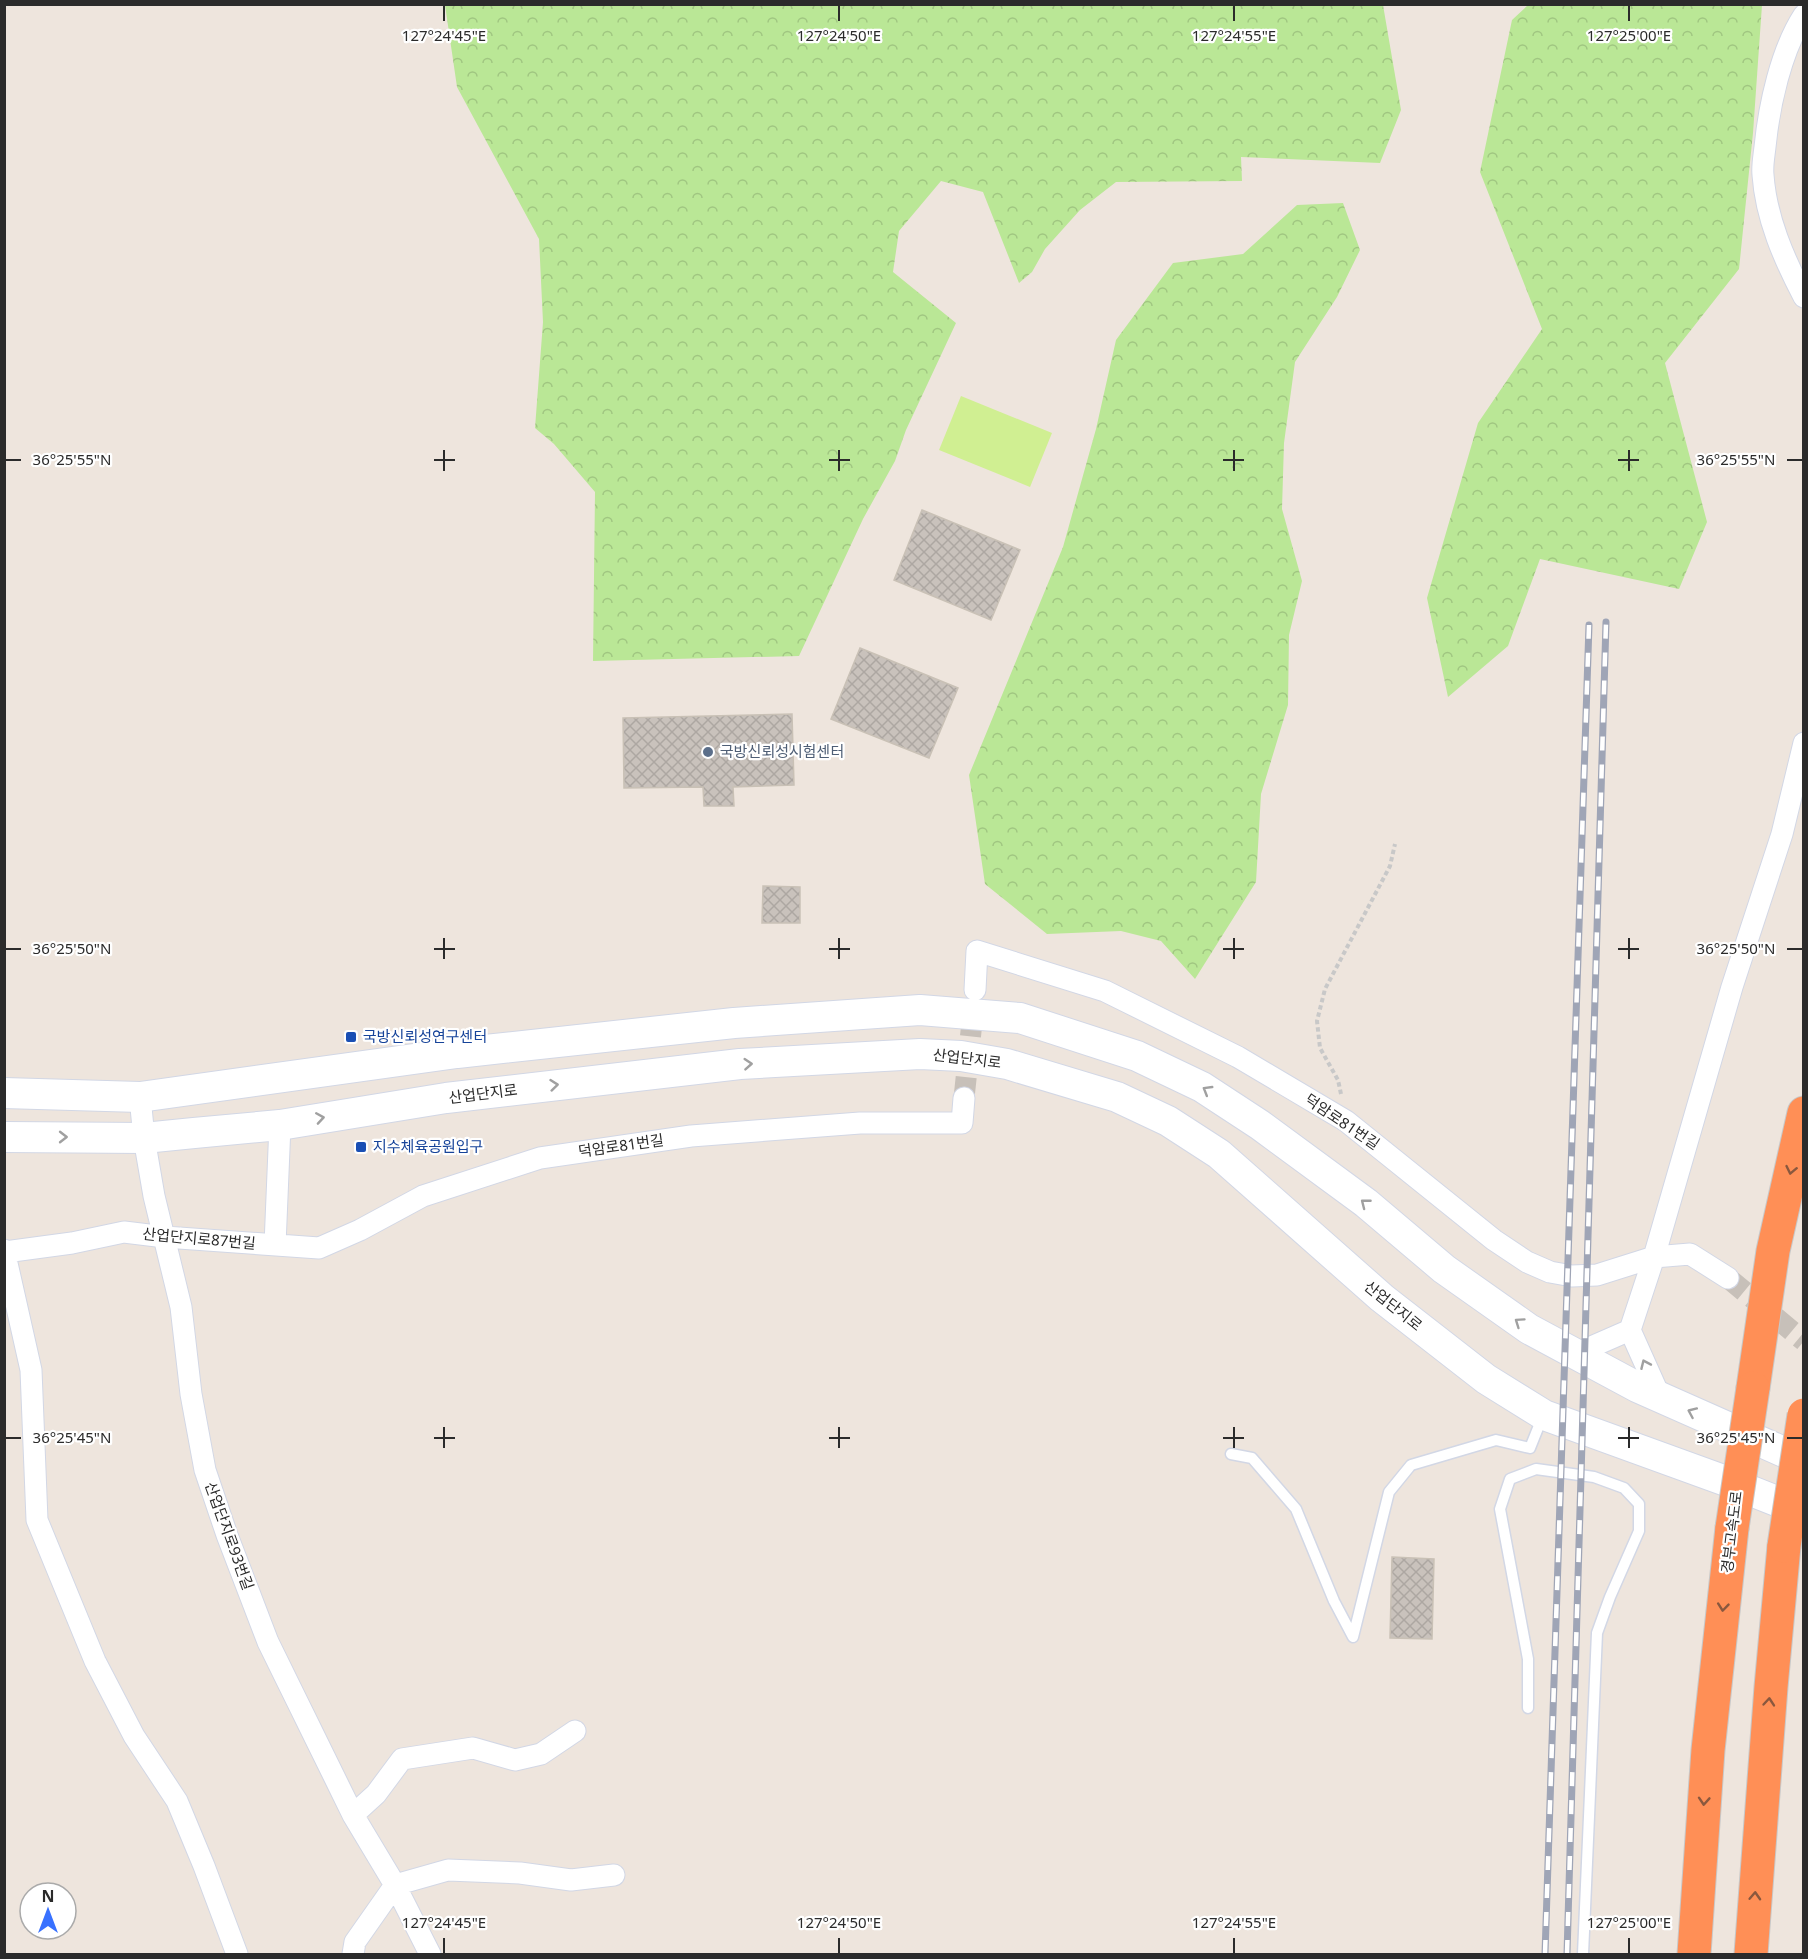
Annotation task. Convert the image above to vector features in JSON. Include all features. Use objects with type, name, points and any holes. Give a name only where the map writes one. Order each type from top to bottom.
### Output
[{"type":"highway","name":"경부고속도로","points":[[1694,1954],[1708,1750],[1732,1528],[1773,1251],[1803,1113]]},
{"type":"highway","points":[[1751,1954],[1770,1699],[1785,1546],[1803,1415]]},
{"type":"main road","points":[[4,1093],[140,1097],[458,1053],[734,1023],[920,1010],[1020,1018],[1137,1056],[1202,1087],[1260,1125],[1366,1203],[1444,1269],[1529,1329],[1660,1397],[1803,1461]]},
{"type":"main road","name":"산업단지로","points":[[4,1137],[144,1138],[280,1125],[446,1098],[740,1064],[920,1054],[961,1056],[1007,1064],[1118,1097],[1168,1121],[1219,1154],[1382,1298],[1486,1379],[1544,1415],[1726,1481],[1803,1512]]},
{"type":"street","points":[[1803,15],[1777,79],[1768,117],[1763,174],[1772,222],[1788,267],[1803,297]]},
{"type":"street","points":[[1660,1397],[1629,1330],[1654,1257],[1729,998],[1782,834],[1803,743]]},
{"type":"street","name":"덕암로81번길","points":[[975,990],[977,951],[1105,991],[1238,1057],[1346,1121],[1494,1240],[1527,1262],[1550,1272],[1572,1276],[1597,1275],[1654,1257],[1690,1254],[1728,1278]]},
{"type":"street","name":"산업단지로93번길","points":[[140,1097],[154,1196],[181,1306],[190,1394],[205,1470],[268,1642],[353,1815],[395,1885],[430,1954]]},
{"type":"street","name":"덕암로81번길","points":[[275,1245],[319,1248],[360,1230],[423,1196],[540,1158],[691,1136],[860,1123],[962,1123],[964,1098]]},
{"type":"street","name":"산업단지로87번길","points":[[5,1252],[72,1243],[124,1232],[275,1245],[280,1125]]},
{"type":"street","points":[[5,1252],[31,1370],[37,1520],[95,1661],[134,1736],[177,1801],[237,1954]]},
{"type":"street","points":[[1575,1354],[1629,1330]]},
{"type":"street","points":[[353,1815],[376,1794],[402,1759],[473,1748],[515,1760],[540,1755],[575,1731]]},
{"type":"street","points":[[353,1954],[355,1942],[395,1885],[448,1870],[520,1873],[571,1880],[614,1875]]},
{"type":"lane","points":[[1536,1469],[1530,1448],[1544,1415]]},
{"type":"lane","points":[[1231,1454],[1252,1458],[1296,1509],[1334,1601],[1353,1637],[1389,1492],[1411,1465],[1496,1440],[1530,1448]]},
{"type":"lane","points":[[1528,1708],[1528,1659],[1500,1509],[1510,1479],[1536,1469],[1594,1476],[1624,1488],[1640,1504],[1640,1531],[1610,1597],[1597,1633],[1583,1954]]},
{"type":"path","points":[[1346,1121],[1338,1080],[1320,1048],[1317,1021],[1325,989],[1390,866],[1395,844]]},
{"type":"green space","points":[[445,5],[1383,5],[1401,110],[1380,163],[1241,157],[1242,181],[1116,182],[1080,210],[1045,249],[1032,272],[1019,283],[983,192],[941,181],[899,231],[893,272],[956,323],[906,430],[895,461],[863,519],[799,656],[593,661],[595,492],[554,444],[535,428],[543,322],[539,239],[457,87]]},
{"type":"green space","points":[[1528,5],[1762,5],[1753,133],[1739,269],[1665,363],[1707,522],[1679,589],[1540,559],[1508,646],[1448,697],[1427,598],[1478,423],[1542,329],[1480,172],[1512,20]]},
{"type":"green space","points":[[1343,203],[1360,250],[1337,297],[1295,362],[1284,443],[1282,509],[1302,581],[1289,635],[1288,705],[1261,794],[1256,882],[1195,979],[1161,941],[1121,931],[1047,934],[985,884],[969,775],[1063,547],[1096,429],[1116,340],[1173,263],[1243,254],[1297,205]]},
{"type":"green space","points":[[961,396],[1052,433],[1030,487],[939,450]]},
{"type":"building","points":[[922,510],[1020,550],[991,620],[894,580]]},
{"type":"building","points":[[860,648],[958,688],[929,758],[831,719]]},
{"type":"building","name":"국방신뢰성시험센터","points":[[792,714],[794,785],[733,787],[734,806],[704,806],[703,787],[624,788],[623,718]]},
{"type":"building","points":[[763,886],[800,887],[800,923],[762,923]]},
{"type":"building","points":[[1392,1557],[1434,1559],[1432,1639],[1390,1638]]},
{"type":"tunnel","points":[[964,1098],[974,1003]]},
{"type":"tunnel","points":[[1728,1278],[1804,1341]]},
{"type":"railway","points":[[1567,1954],[1606,622]]},
{"type":"railway","points":[[1545,1954],[1589,625]]},
{"type":"place","name":"국방신뢰성시험센터","points":[[708,752]]},
{"type":"place","name":"국방신뢰성연구센터","points":[[351,1037]]},
{"type":"place","name":"지수체육공원입구","points":[[361,1147]]}]
